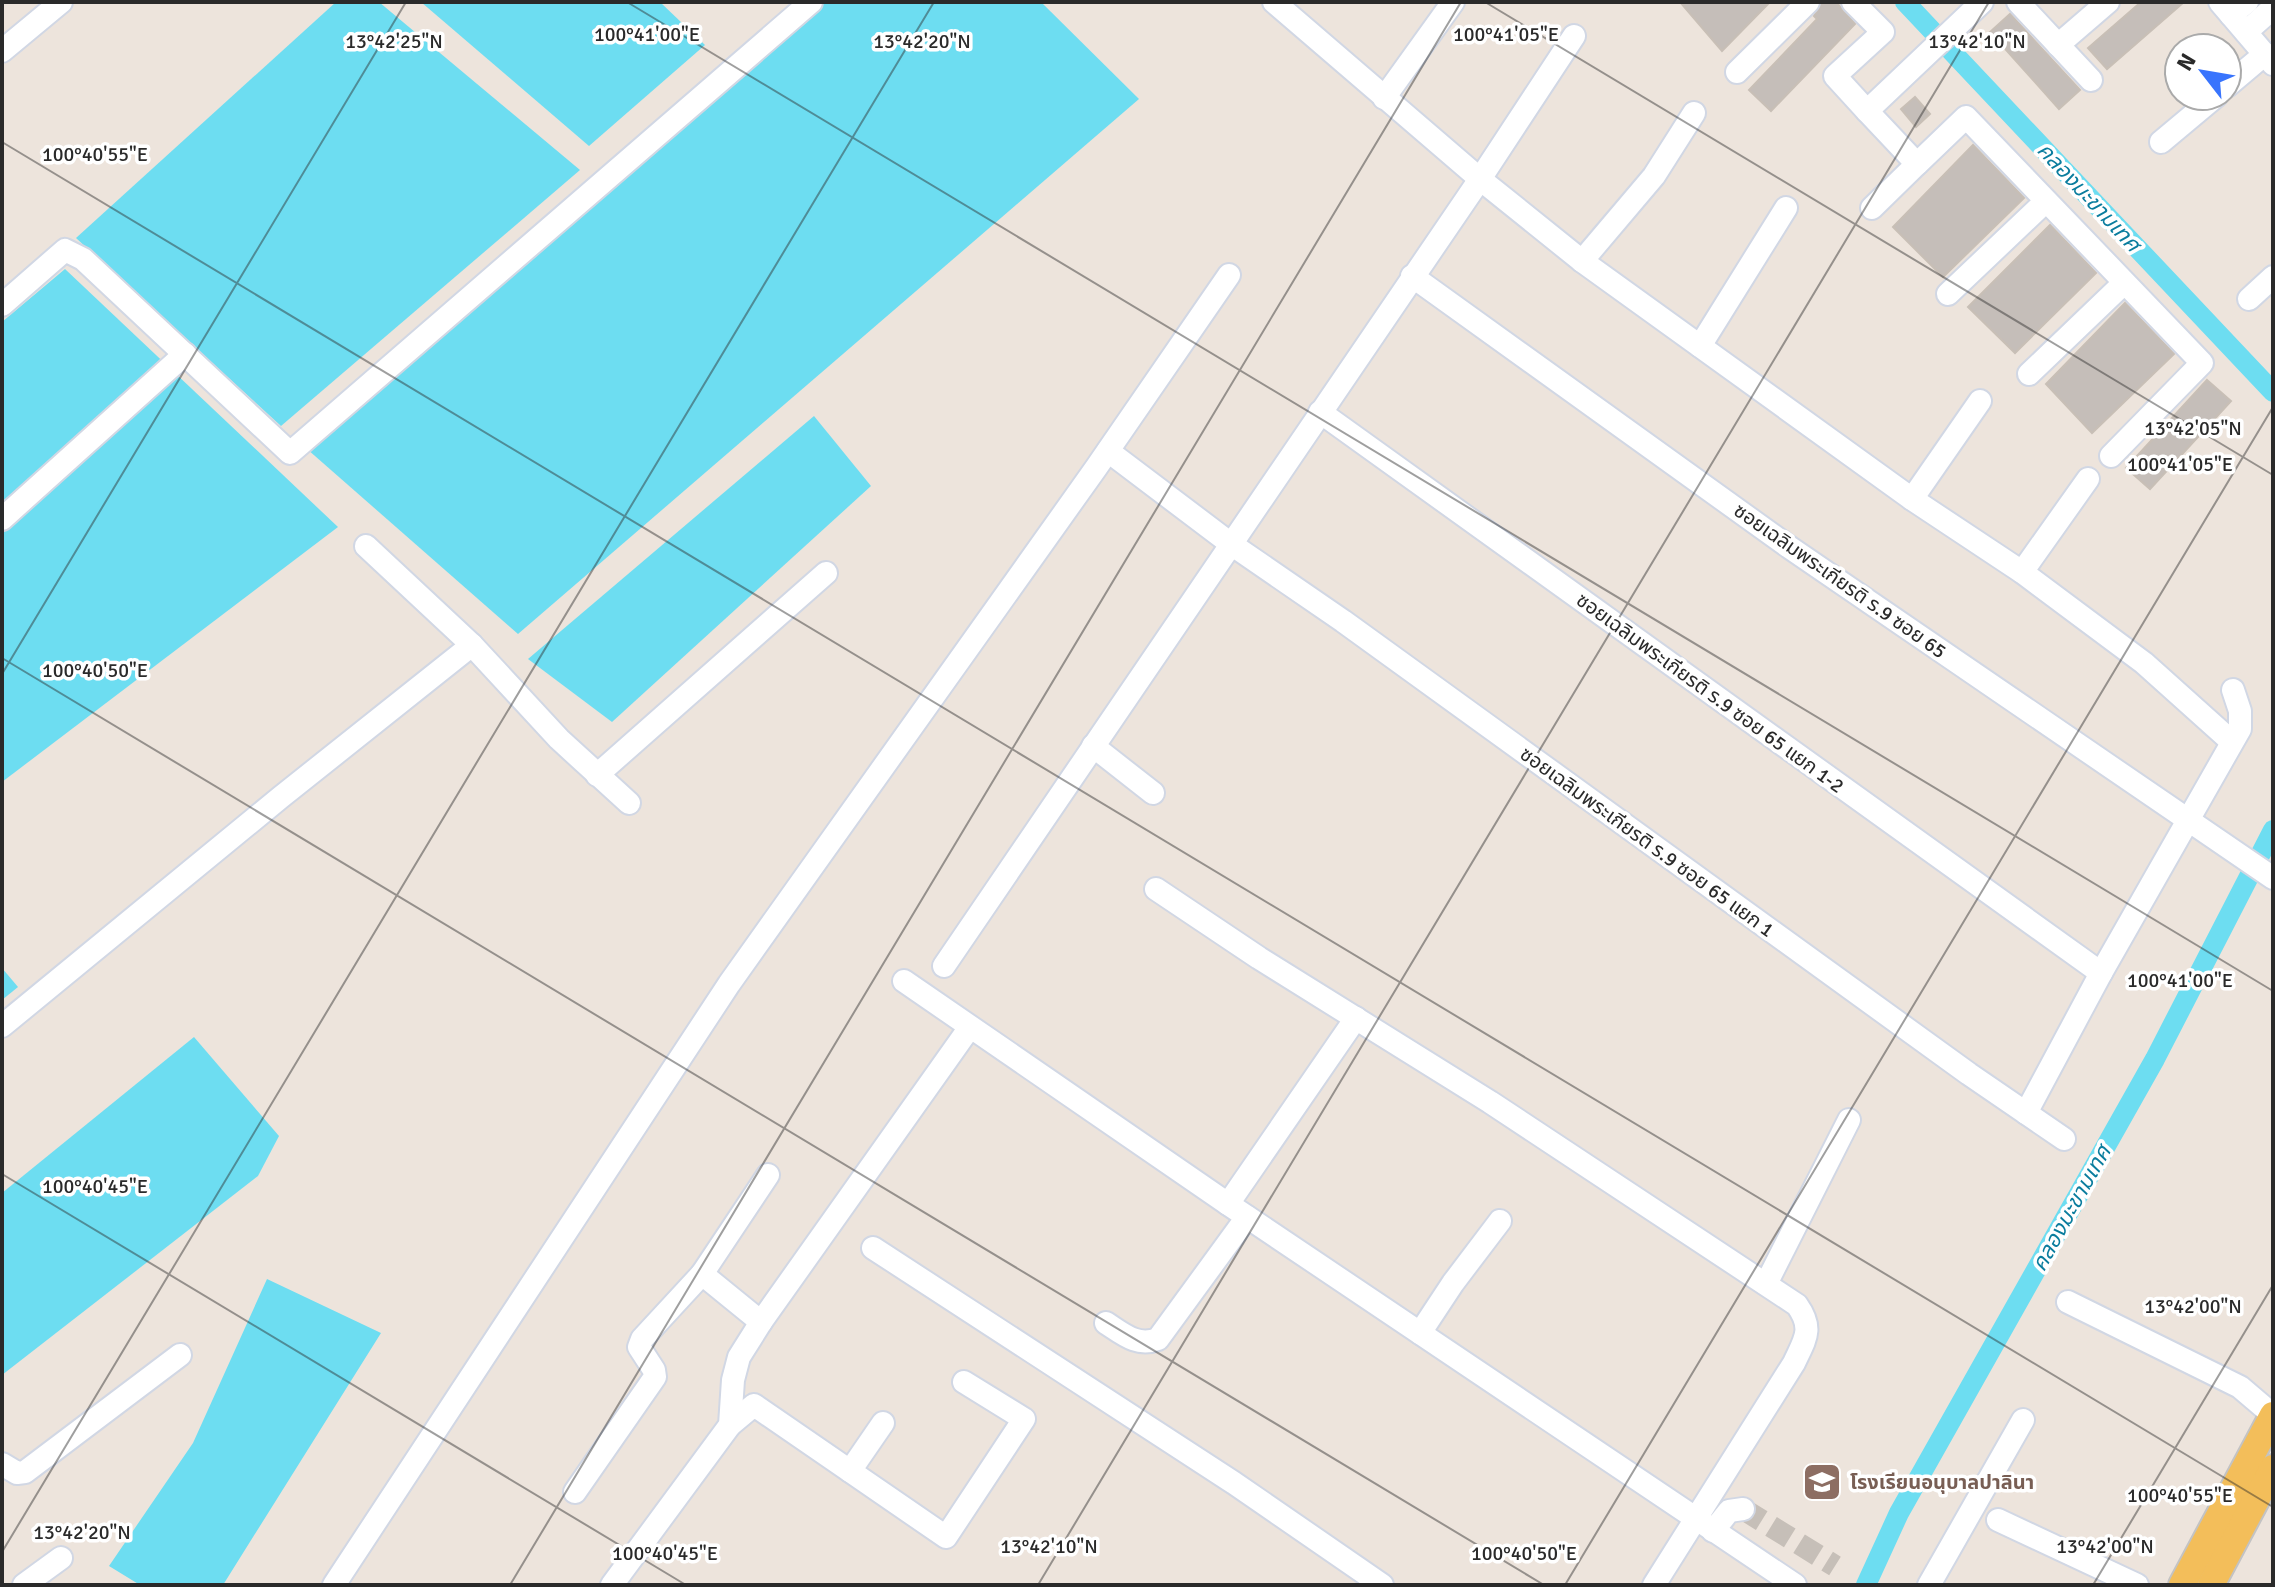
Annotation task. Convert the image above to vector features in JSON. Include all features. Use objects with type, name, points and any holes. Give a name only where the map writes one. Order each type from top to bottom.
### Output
[{"type":"main road","points":[[2182,1585],[2273,1415]]},
{"type":"main road","points":[[2211,1585],[2265,1498],[2273,1468]]},
{"type":"street","points":[[2,51],[61,2]]},
{"type":"street","points":[[2,305],[65,250],[83,259],[290,453],[811,2]]},
{"type":"street","points":[[1384,98],[1453,2]]},
{"type":"street","points":[[1737,72],[1808,2]]},
{"type":"street","points":[[1853,2],[1883,32],[1835,76],[1917,164]]},
{"type":"street","points":[[1867,111],[1982,2]]},
{"type":"street","points":[[2018,2],[2091,80]]},
{"type":"street","points":[[2058,45],[2108,2]]},
{"type":"street","points":[[1279,3],[1384,98],[1582,261],[1912,499],[2022,572],[2144,663],[2231,741]]},
{"type":"street","points":[[2243,76],[2269,59],[2236,13],[2273,8]]},
{"type":"street","points":[[944,966],[1574,36]]},
{"type":"street","points":[[2161,142],[2197,112]]},
{"type":"street","points":[[1582,261],[1654,176],[1694,113]]},
{"type":"street","points":[[1872,208],[1966,117],[2202,363],[2111,456]]},
{"type":"street","points":[[1948,294],[2046,201]]},
{"type":"street","points":[[1700,346],[1786,208]]},
{"type":"street","points":[[334,1585],[729,984],[1108,451],[1229,275]]},
{"type":"street","name":"ซอยเฉลิมพระเกียรติ ร.9 ซอย 65","points":[[1412,276],[1789,547],[2271,876]]},
{"type":"street","points":[[2249,299],[2273,277]]},
{"type":"street","points":[[2029,374],[2124,283]]},
{"type":"street","points":[[2,519],[185,354]]},
{"type":"street","points":[[1912,499],[1980,401]]},
{"type":"street","name":"ซอยเฉลิมพระเกียรติ ร.9 ซอย 65 แยก 1-2","points":[[1320,412],[2101,973]]},
{"type":"street","name":"ซอยเฉลิมพระเกียรติ ร.9 ซอย 65 แยก 1","points":[[1108,451],[1231,544],[1343,621],[1969,1074],[2064,1139]]},
{"type":"street","points":[[2022,572],[2088,479]]},
{"type":"street","points":[[366,546],[472,645],[559,739],[629,803]]},
{"type":"street","points":[[597,775],[826,573]]},
{"type":"street","points":[[2,1026],[472,645]]},
{"type":"street","points":[[2026,1113],[2101,973],[2240,729],[2242,720],[2233,690]]},
{"type":"street","points":[[1093,746],[1153,793]]},
{"type":"street","points":[[1156,889],[1490,1102],[1797,1305],[1807,1319],[1807,1335],[1794,1363],[1704,1525],[1654,1585]]},
{"type":"street","points":[[904,981],[1795,1585]]},
{"type":"street","points":[[1106,1323],[1132,1340],[1147,1343],[1158,1339],[1356,1018]]},
{"type":"street","points":[[730,1425],[733,1380],[739,1357],[970,1027]]},
{"type":"street","points":[[1766,1284],[1849,1120]]},
{"type":"street","points":[[575,1492],[655,1377],[654,1370],[639,1347],[642,1339],[702,1274],[768,1175]]},
{"type":"street","points":[[1420,1333],[1500,1221]]},
{"type":"street","points":[[873,1248],[1220,1474],[1382,1585]]},
{"type":"street","points":[[702,1274],[761,1322]]},
{"type":"street","points":[[2068,1302],[2240,1387],[2273,1415]]},
{"type":"street","points":[[2,1464],[17,1473],[25,1472],[180,1355]]},
{"type":"street","points":[[612,1585],[730,1425],[754,1405],[946,1537],[1024,1419],[964,1382]]},
{"type":"street","points":[[1929,1585],[2023,1420]]},
{"type":"street","points":[[850,1471],[883,1423]]},
{"type":"street","points":[[1704,1525],[1729,1511],[1743,1509]]},
{"type":"street","points":[[1998,1520],[2137,1585]]},
{"type":"street","points":[[24,1585],[61,1558]]},
{"type":"water","points":[[336,2],[379,2],[580,170],[281,426],[76,238]]},
{"type":"water","points":[[421,2],[660,2],[705,45],[589,146]]},
{"type":"water","points":[[821,2],[1041,2],[1139,99],[518,634],[307,449]]},
{"type":"water","points":[[65,269],[338,527],[2,782],[2,322]]},
{"type":"water","points":[[814,416],[871,486],[612,722],[528,659]]},
{"type":"water","points":[[2,968],[18,987],[2,1000]]},
{"type":"water","points":[[194,1037],[279,1136],[258,1176],[2,1375],[2,1193]]},
{"type":"water","points":[[267,1279],[381,1333],[223,1585],[140,1585],[109,1566],[193,1443]]},
{"type":"building","points":[[1680,2],[1770,2],[1722,51]]},
{"type":"building","points":[[1822,2],[1836,2],[1855,24],[1771,111],[1749,90],[1817,19],[1814,16]]},
{"type":"building","points":[[2141,2],[2184,2],[2107,69],[2088,48]]},
{"type":"building","points":[[2010,14],[2080,90],[2059,109],[1990,32]]},
{"type":"building","points":[[1915,97],[1930,114],[1916,127],[1901,109]]},
{"type":"building","points":[[1973,145],[2024,198],[1943,277],[1893,227]]},
{"type":"building","points":[[2050,225],[2096,273],[2015,353],[1968,307]]},
{"type":"building","points":[[2125,303],[2174,354],[2092,433],[2046,384]]},
{"type":"building","points":[[2207,380],[2231,401],[2150,489],[2126,468]]},
{"type":"waterway","name":"คลองมะขามเทศ","points":[[1905,2],[2273,392]]},
{"type":"waterway","name":"คลองมะขามเทศ","points":[[1866,1585],[1899,1513],[2155,1059],[2273,830]]},
{"type":"tunnel","points":[[1743,1509],[1835,1566]]},
{"type":"place","name":"โรงเรียนอนุบาลปาลินา","points":[[1822,1482]]}]
